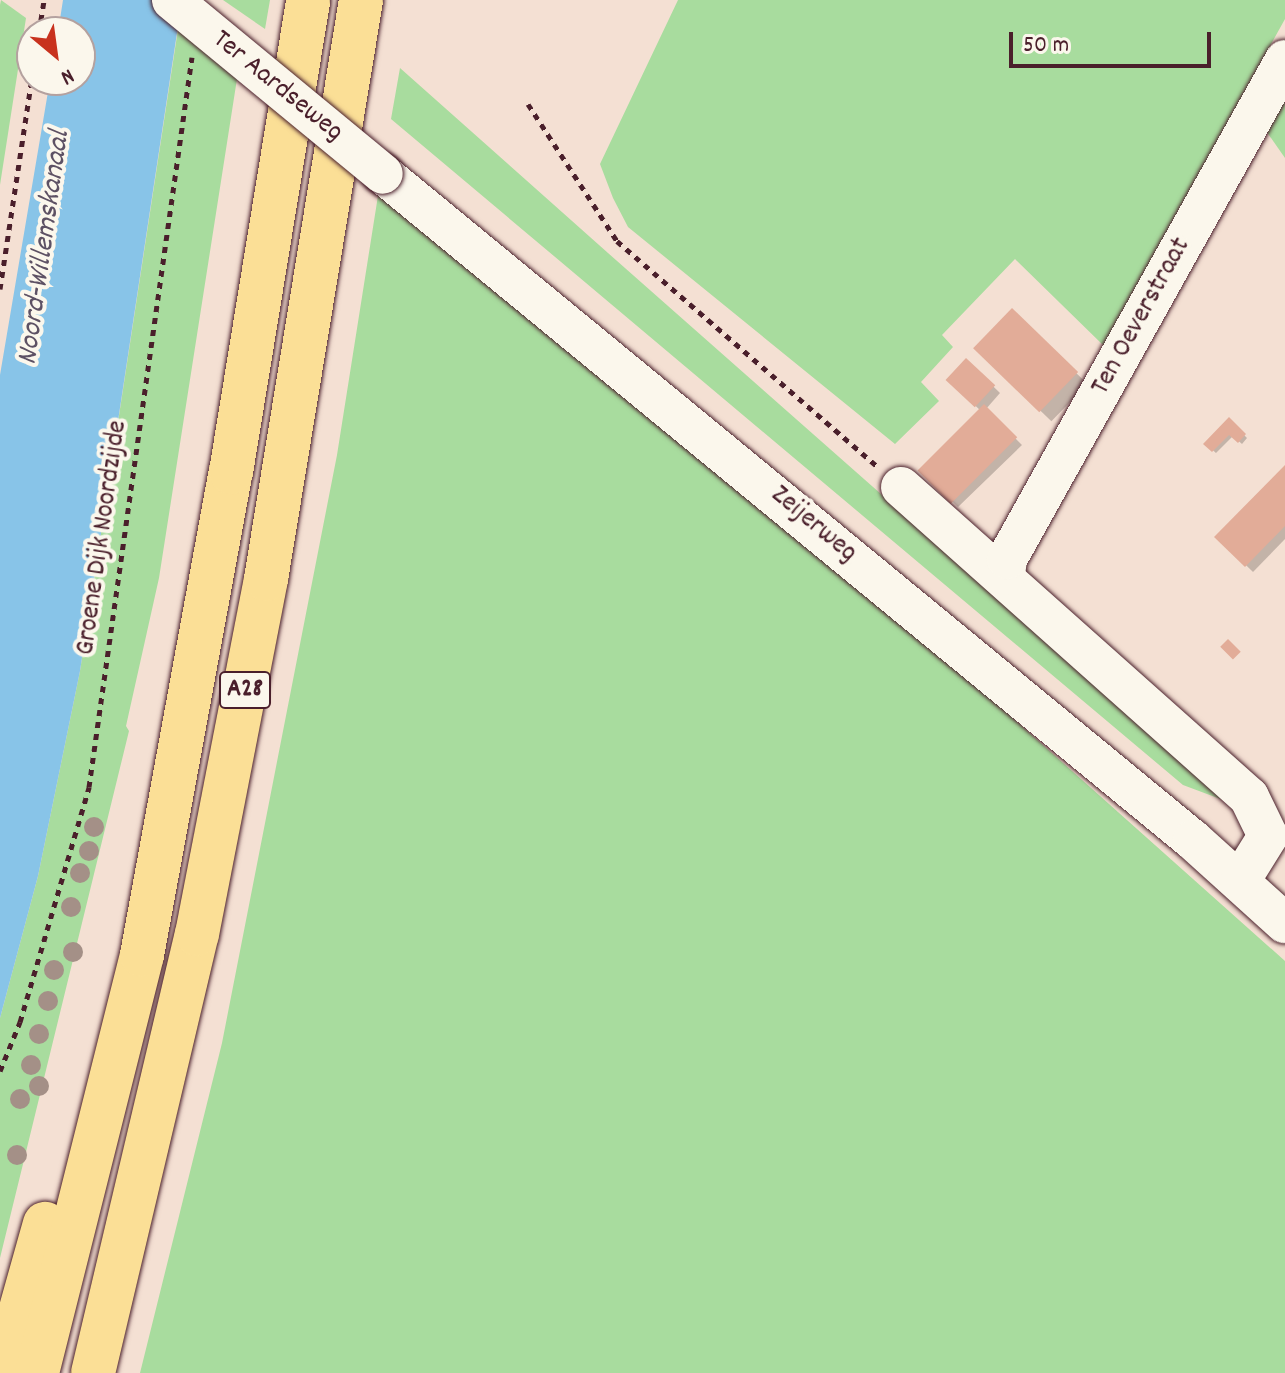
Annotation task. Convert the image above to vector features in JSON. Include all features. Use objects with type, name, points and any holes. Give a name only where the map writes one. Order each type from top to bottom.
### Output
[{"type":"highway","name":"A28","points":[[37,1373],[142,955],[231,472],[308,0]]},
{"type":"highway","name":"A28","points":[[93,1373],[197,934],[266,579],[361,0]]},
{"type":"highway","name":"A28","points":[[3,1373],[92,1064],[142,955]]},
{"type":"street","name":"Ter Aardseweg","points":[[172,0],[383,174]]},
{"type":"street","name":"Ten Oeverstraat","points":[[1005,575],[1007,559],[1285,60]]},
{"type":"street","name":"Zeijerweg","points":[[383,174],[1240,881],[1285,923]]},
{"type":"street","points":[[901,487],[991,572],[1005,575],[1256,807],[1268,836],[1240,881]]},
{"type":"path","name":"Groene Dijk Noordzijde","points":[[0,1071],[20,1022],[89,787],[194,47]]},
{"type":"path","points":[[0,289],[29,96]]},
{"type":"path","points":[[528,104],[617,241],[901,487]]},
{"type":"green space","points":[[1,0],[23,16],[16,16],[16,82],[0,185]]},
{"type":"green space","points":[[223,0],[270,0],[265,29]]},
{"type":"green space","points":[[678,0],[1285,0],[1285,19],[1104,346],[1015,259],[942,335],[953,347],[921,382],[939,401],[895,444],[628,227],[613,198],[600,164]]},
{"type":"green space","points":[[180,16],[239,66],[159,578],[126,726],[129,731],[0,1258],[0,1018],[38,876],[80,671]]},
{"type":"green space","points":[[400,68],[1231,803],[1183,785],[391,119]]},
{"type":"green space","points":[[1285,92],[1285,158],[1264,128]]},
{"type":"green space","points":[[380,183],[784,514],[1285,961],[1285,1373],[140,1373],[222,1043],[337,455]]},
{"type":"water","name":"Noord-Willemskanaal","points":[[63,0],[182,0],[80,671],[38,876],[0,1018],[0,375],[47,96],[96,96],[96,16],[60,16]]},
{"type":"building","points":[[1012,308],[1078,372],[1039,412],[973,348]]},
{"type":"building","points":[[966,358],[995,385],[975,407],[946,380]]},
{"type":"building","points":[[984,404],[1017,437],[951,504],[918,470]]},
{"type":"building","points":[[1229,417],[1246,434],[1238,443],[1229,435],[1212,452],[1203,444]]},
{"type":"building","points":[[1285,465],[1285,526],[1245,567],[1214,537]]},
{"type":"building","points":[[1228,639],[1241,652],[1233,660],[1220,647]]}]
